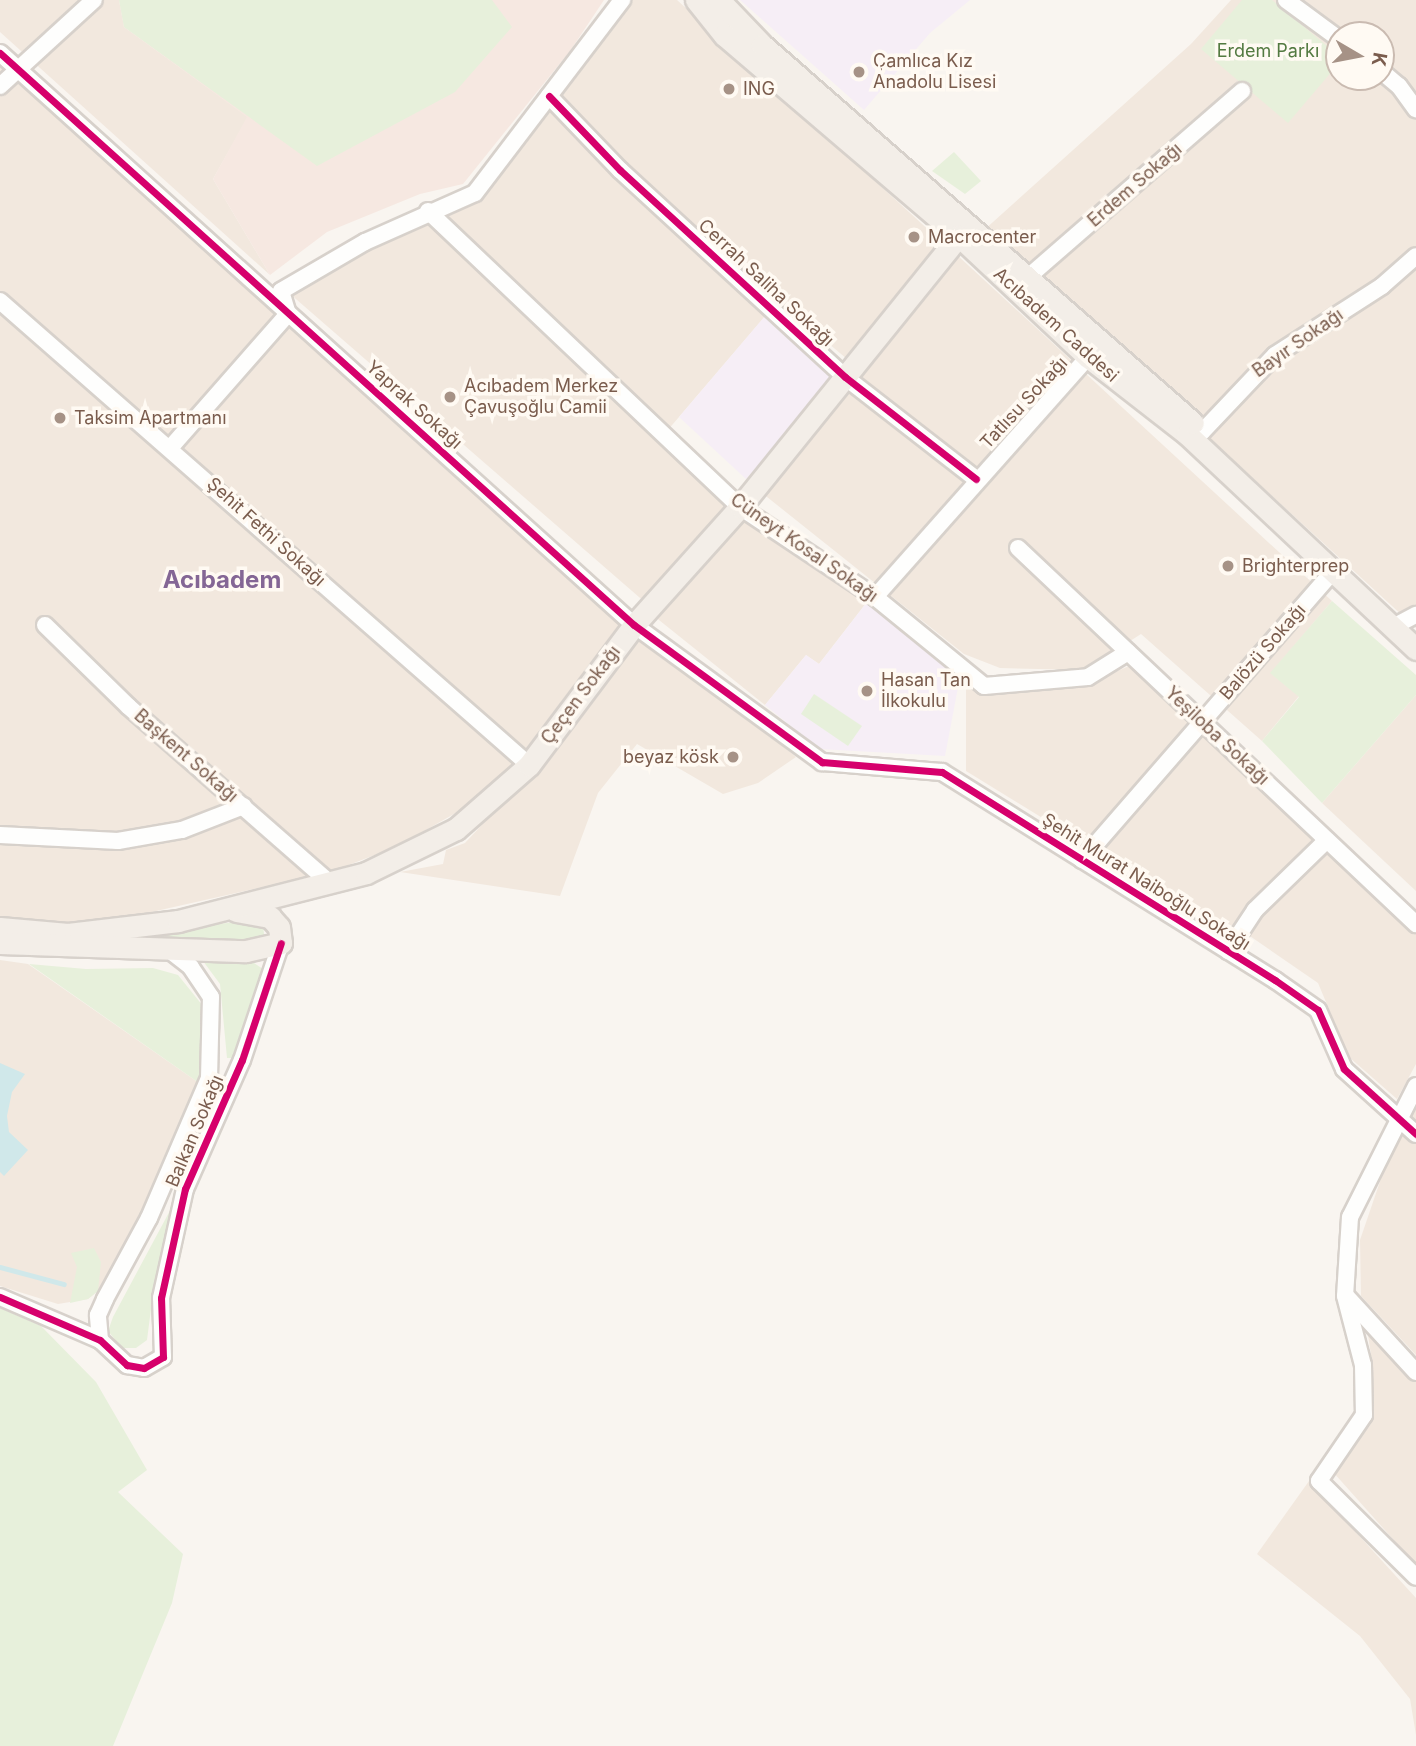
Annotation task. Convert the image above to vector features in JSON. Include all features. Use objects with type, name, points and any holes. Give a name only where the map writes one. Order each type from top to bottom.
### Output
[{"type":"main road","name":"Acıbadem Caddesi","points":[[696,0],[724,35],[959,236],[1087,357],[1194,433],[1408,623],[1416,649]]},
{"type":"main road","name":"Acıbadem Caddesi","points":[[719,0],[762,45],[1027,278],[1105,342],[1333,571],[1408,623]]},
{"type":"main road","name":"Çeçen Sokağı","points":[[0,928],[68,934],[229,910],[366,873],[456,829],[529,765],[634,625],[740,507],[959,236]]},
{"type":"main road","points":[[0,943],[162,945],[246,951],[281,943],[293,891]]},
{"type":"main road","name":"Çeçen Sokağı","points":[[229,910],[270,917],[279,927],[281,943]]},
{"type":"street","points":[[0,86],[16,68],[94,0]]},
{"type":"street","points":[[171,447],[288,314],[281,291],[428,211],[475,193],[622,0]]},
{"type":"street","points":[[1286,0],[1325,29]]},
{"type":"street","name":"Yaprak Sokağı","points":[[0,53],[634,625],[822,762]]},
{"type":"street","points":[[1395,83],[1416,109]]},
{"type":"street","name":"Erdem Sokağı","points":[[1027,278],[1242,91]]},
{"type":"street","name":"Cerrah Saliha Sokağı","points":[[549,96],[620,170],[845,377],[976,479]]},
{"type":"street","name":"Cüneyt Kosal Sokağı","points":[[428,211],[740,507],[875,597],[984,687],[1088,677],[1128,652]]},
{"type":"street","name":"Bayır Sokağı","points":[[1194,433],[1275,355],[1382,286],[1416,256]]},
{"type":"street","name":"Şehit Fethi Sokağı","points":[[0,301],[171,447],[529,765]]},
{"type":"street","name":"Tatlısu Sokağı","points":[[875,597],[976,479],[1087,357]]},
{"type":"street","name":"Yeşiloba Sokağı","points":[[1018,548],[1416,924]]},
{"type":"street","name":"Balözü Sokağı","points":[[1082,860],[1333,571]]},
{"type":"street","name":"Başkent Sokağı","points":[[46,625],[130,707],[330,883]]},
{"type":"street","name":"Şehit Murat Naiboğlu Sokağı","points":[[822,762],[942,772],[1228,951],[1318,1010],[1344,1069],[1416,1134]]},
{"type":"street","points":[[0,835],[118,841],[183,830],[244,806]]},
{"type":"street","points":[[1228,951],[1255,910],[1327,840]]},
{"type":"street","name":"Balkan Sokağı","points":[[162,945],[191,967],[211,998],[209,1078],[149,1218],[101,1307],[100,1340],[127,1365],[144,1368],[163,1357],[160,1298],[186,1189],[243,1060],[281,943]]},
{"type":"street","points":[[1416,1086],[1350,1217],[1345,1296],[1363,1365],[1364,1415],[1319,1481],[1416,1577]]},
{"type":"street","points":[[1345,1296],[1416,1372]]},
{"type":"street","points":[[0,1297],[100,1340]]},
{"type":"shaded area","points":[[0,0],[119,0],[124,27],[248,117],[213,179],[270,275],[0,32]]},
{"type":"shaded area","points":[[119,0],[604,0],[570,51],[463,184],[420,194],[327,232],[270,275],[213,179],[247,117],[124,27]]},
{"type":"shaded area","points":[[627,0],[677,0],[944,244],[847,359],[778,301],[667,431],[739,491],[647,604],[289,293],[379,232],[473,196]]},
{"type":"shaded area","name":"Çamlıca Kız Anadolu Lisesi","points":[[740,0],[970,0],[930,33],[864,110]]},
{"type":"shaded area","points":[[1231,0],[1416,0],[1416,628],[983,231],[1191,44]]},
{"type":"shaded area","points":[[0,64],[632,621],[531,748],[468,806],[396,847],[330,872],[85,927],[0,922]]},
{"type":"shaded area","points":[[956,254],[1332,601],[1271,673],[1299,696],[1262,741],[1141,634],[1085,670],[1000,668],[964,654],[757,489]]},
{"type":"shaded area","points":[[766,315],[838,379],[746,479],[679,417]]},
{"type":"shaded area","points":[[744,500],[867,602],[819,664],[806,655],[765,705],[654,616]]},
{"type":"shaded area","name":"Hasan Tan İlkokulu","points":[[867,602],[960,677],[945,756],[819,749],[765,705],[806,655],[819,664]]},
{"type":"shaded area","points":[[643,631],[796,757],[758,783],[723,794],[637,744],[598,793],[560,896],[400,872],[443,864],[446,850],[465,843],[548,754]]},
{"type":"shaded area","points":[[1141,661],[1416,922],[1416,1064],[1397,1099],[1349,1057],[1318,983],[1244,932],[1150,884],[966,771],[966,677],[1089,683]]},
{"type":"shaded area","points":[[1416,695],[1416,891],[1322,803]]},
{"type":"shaded area","points":[[0,960],[28,964],[202,1085],[136,1226],[98,1291],[88,1299],[58,1304],[0,1286]]},
{"type":"shaded area","points":[[1416,1109],[1416,1355],[1361,1296],[1360,1240],[1386,1164]]},
{"type":"shaded area","points":[[1367,1328],[1416,1381],[1416,1565],[1333,1472],[1371,1424],[1373,1369]]},
{"type":"shaded area","points":[[1309,1481],[1416,1598],[1416,1735],[1410,1699],[1360,1636],[1257,1554]]},
{"type":"green space","points":[[119,0],[492,0],[512,27],[455,92],[317,166],[124,27]]},
{"type":"green space","name":"Erdem Parkı","points":[[1242,0],[1272,0],[1325,44],[1325,79],[1288,123],[1201,49]]},
{"type":"green space","points":[[954,152],[981,181],[965,194],[932,171]]},
{"type":"green space","points":[[1332,601],[1416,675],[1416,695],[1322,803],[1262,741],[1299,697],[1270,673]]},
{"type":"green space","points":[[814,694],[862,726],[848,746],[801,714]]},
{"type":"green space","points":[[252,920],[263,925],[265,943],[103,938]]},
{"type":"green space","points":[[221,956],[254,963],[269,973],[234,1058],[227,1058],[220,984],[200,957]]},
{"type":"green space","points":[[29,964],[86,969],[153,968],[178,975],[203,1006],[202,1085]]},
{"type":"green space","points":[[174,1203],[155,1278],[147,1340],[136,1348],[122,1348],[108,1331],[113,1317]]},
{"type":"green space","points":[[94,1248],[101,1262],[98,1291],[88,1299],[70,1303],[77,1267],[71,1253]]},
{"type":"green space","points":[[0,1308],[41,1326],[96,1382],[147,1470],[118,1492],[183,1554],[172,1603],[113,1746],[0,1746]]},
{"type":"water","points":[[0,1063],[25,1074],[12,1092],[7,1116],[9,1132],[28,1150],[4,1176],[0,1172]]},
{"type":"waterway","points":[[0,1267],[64,1284]]},
{"type":"cycle path","points":[[0,53],[634,625],[822,762],[942,772],[1275,980],[1318,1010],[1344,1069],[1416,1134]]},
{"type":"cycle path","points":[[549,96],[620,170],[845,377],[976,479]]},
{"type":"cycle path","points":[[0,1297],[100,1340],[127,1365],[144,1368],[163,1357],[161,1298],[185,1189],[242,1060],[281,943]]},
{"type":"place","name":"Çamlıca Kız Anadolu Lisesi","points":[[859,72]]},
{"type":"place","name":"ING","points":[[729,89]]},
{"type":"place","name":"Macrocenter","points":[[914,237]]},
{"type":"place","name":"Acıbadem Merkez Çavuşoğlu Camii","points":[[450,397]]},
{"type":"place","name":"Taksim Apartmanı","points":[[60,418]]},
{"type":"place","name":"Brighterprep","points":[[1228,566]]},
{"type":"place","name":"Hasan Tan İlkokulu","points":[[867,691]]},
{"type":"place","name":"beyaz kösk","points":[[733,757]]},
{"type":"district","name":"Acıbadem","points":[[222,580]]}]
